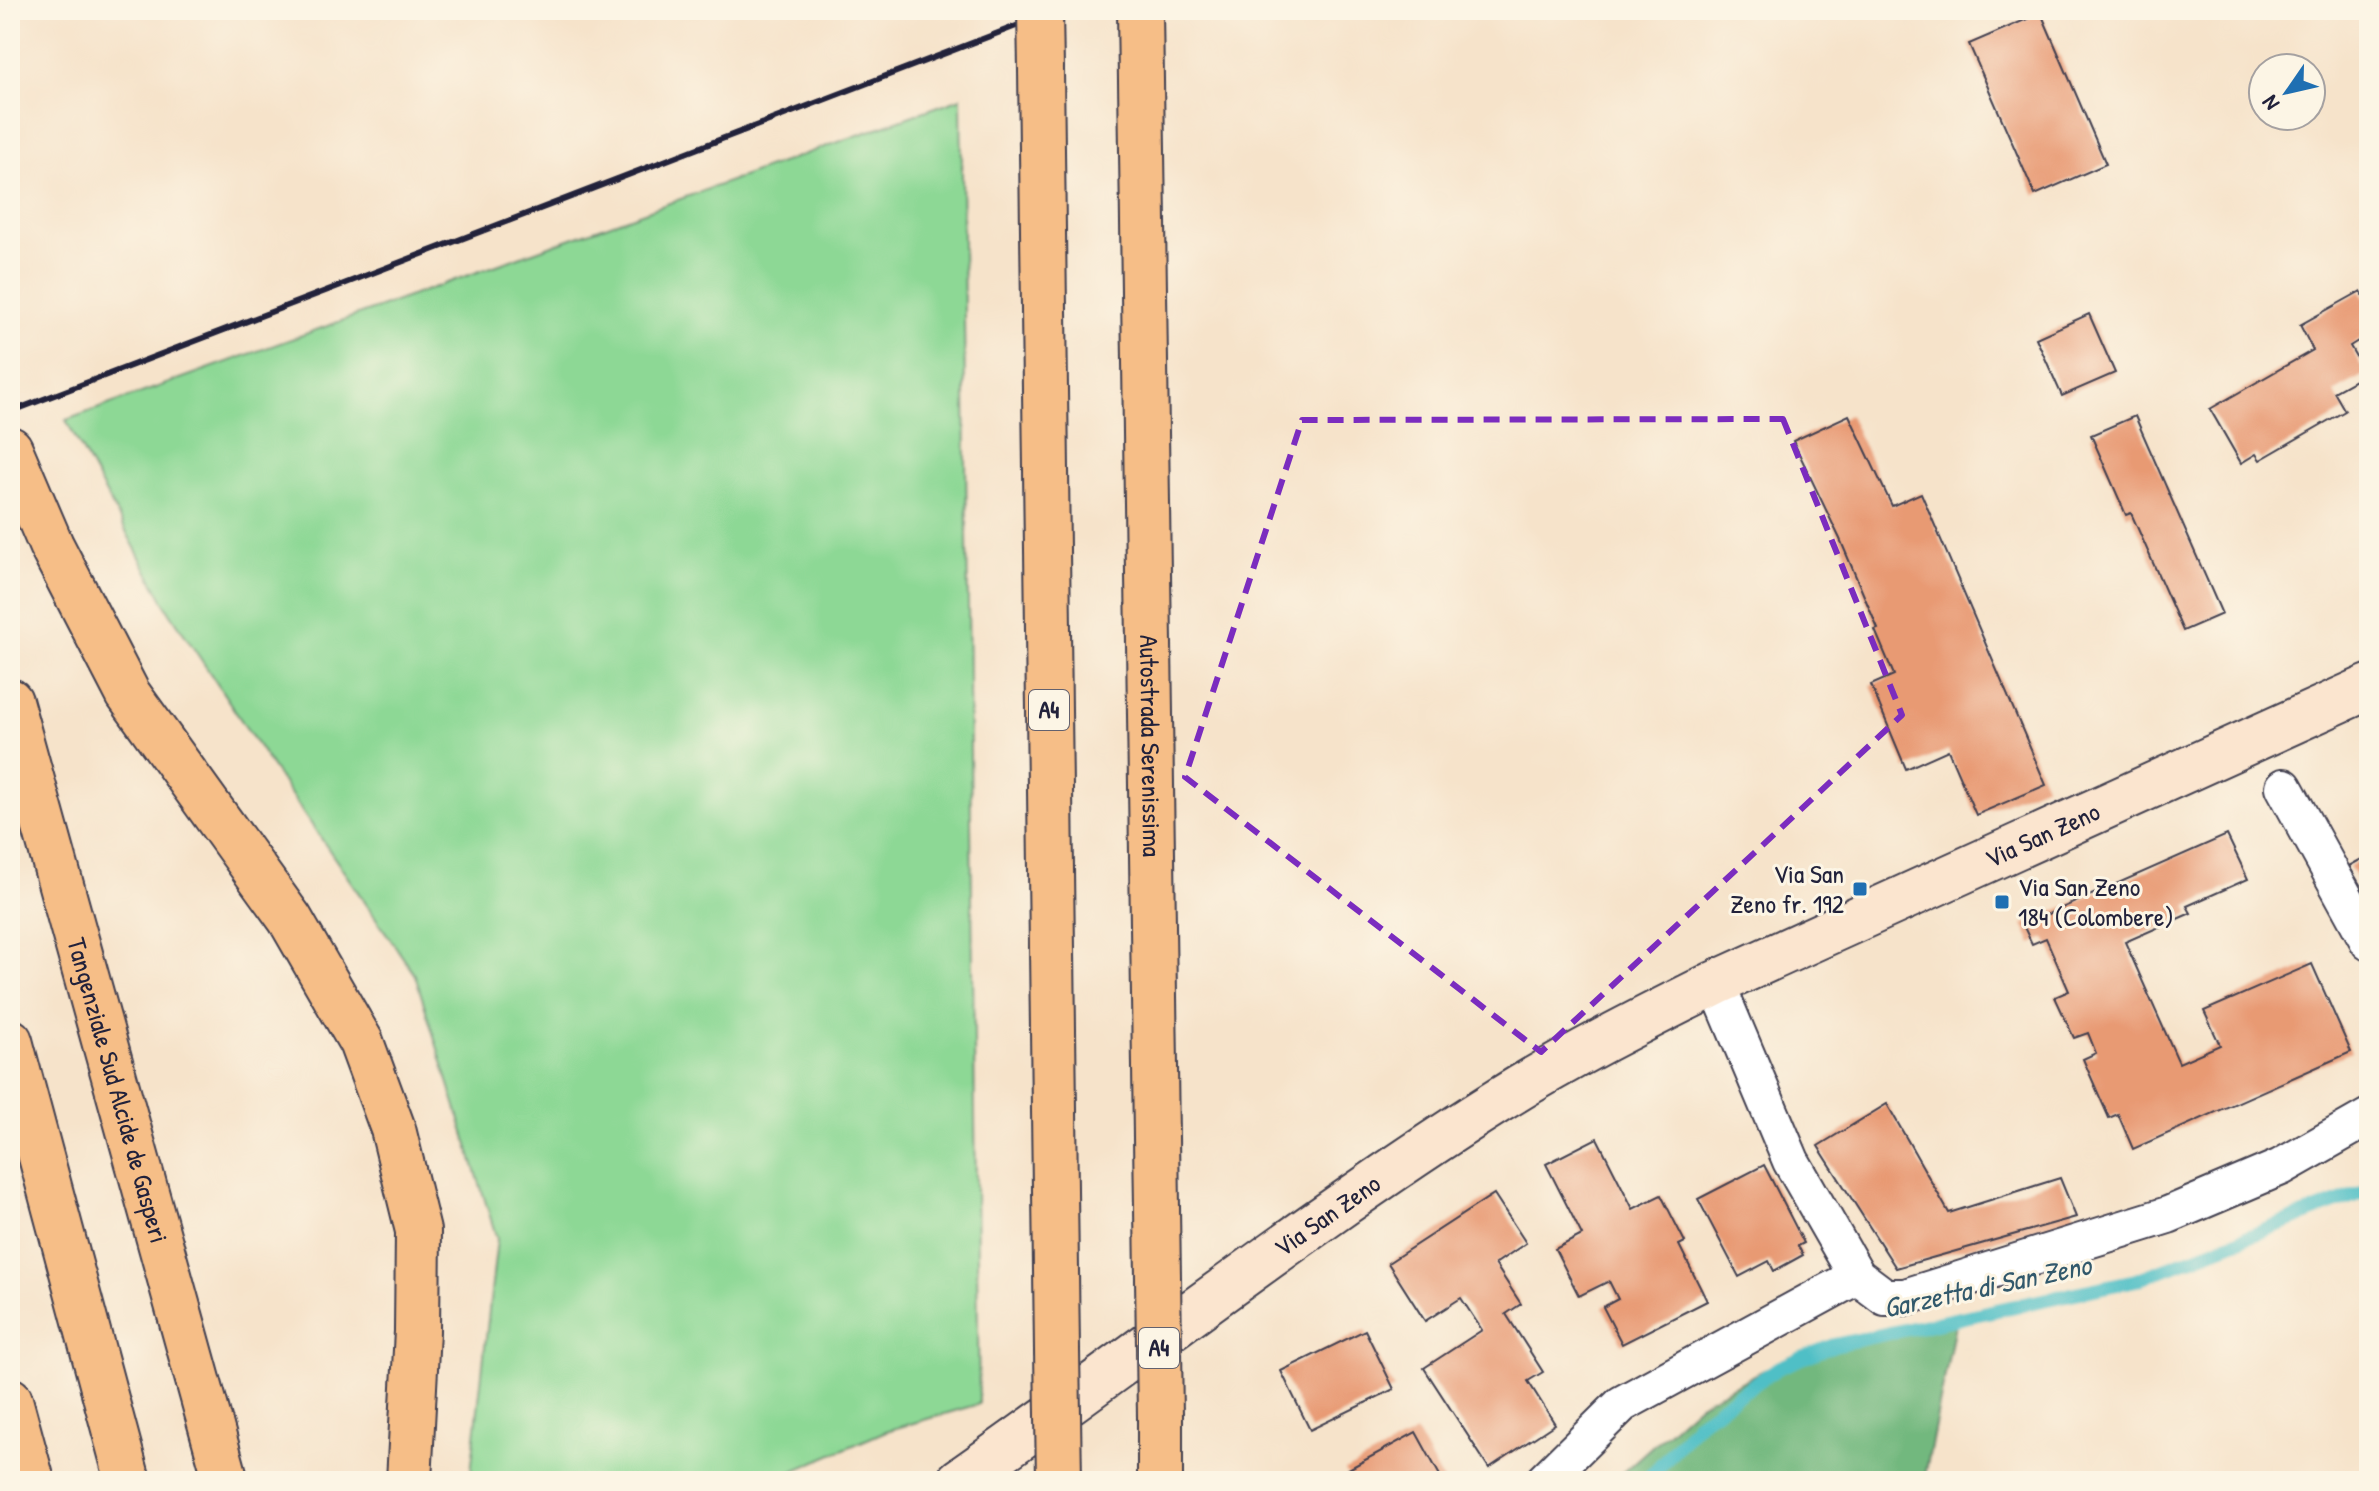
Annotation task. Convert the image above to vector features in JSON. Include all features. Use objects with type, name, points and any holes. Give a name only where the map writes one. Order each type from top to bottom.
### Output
[{"type":"highway","name":"A4","points":[[1040,10],[1059,1481]]},
{"type":"highway","name":"Autostrada Serenissima","points":[[1140,21],[1160,1481]]},
{"type":"highway","points":[[10,449],[51,545],[128,694],[290,919],[361,1042],[393,1129],[418,1231],[417,1331],[409,1481]]},
{"type":"highway","name":"Tangenziale Sud Alcide de Gasperi","points":[[10,701],[226,1481]]},
{"type":"highway","points":[[10,1041],[128,1481]]},
{"type":"highway","points":[[10,1400],[32,1481]]},
{"type":"street","name":"Via San Zeno","points":[[959,1481],[1230,1284],[1434,1143],[1501,1099],[1611,1036],[1716,983],[2369,687]]},
{"type":"street","points":[[2284,787],[2369,942]]},
{"type":"street","points":[[1716,983],[1791,1161],[1857,1276],[1885,1297],[1905,1297],[2168,1215],[2281,1167],[2369,1117]]},
{"type":"street","points":[[1544,1481],[1622,1404],[1857,1276]]},
{"type":"highlighted area","points":[[1783,419],[1902,715],[1541,1052],[1185,777],[1302,420]]},
{"type":"green space","points":[[961,98],[979,1404],[886,1431],[770,1481],[470,1481],[497,1239],[415,975],[169,611],[66,420]]},
{"type":"green space","points":[[1955,1325],[1924,1481],[1613,1481],[1699,1404],[1791,1356]]},
{"type":"building","points":[[2041,13],[2106,164],[2035,195],[1969,44]]},
{"type":"building","points":[[2361,291],[2369,306],[2369,334],[2350,346],[2366,374],[2334,392],[2345,411],[2260,460],[2256,454],[2241,463],[2210,409],[2313,350],[2300,325]]},
{"type":"building","points":[[2089,314],[2115,373],[2062,396],[2036,338]]},
{"type":"building","points":[[1849,415],[1892,506],[1921,493],[2046,785],[1976,815],[1948,750],[1906,769],[1871,685],[1894,675],[1840,539],[1793,441]]},
{"type":"building","points":[[2135,416],[2222,614],[2183,631],[2131,513],[2126,515],[2091,435]]},
{"type":"building","points":[[2227,835],[2248,879],[2187,906],[2191,913],[2125,942],[2179,1063],[2220,1045],[2204,1011],[2312,964],[2351,1052],[2133,1149],[2118,1114],[2109,1118],[2083,1059],[2096,1053],[2088,1033],[2074,1038],[2055,997],[2069,991],[2046,938],[2032,944],[2023,925]]},
{"type":"building","points":[[2369,855],[2369,900],[2349,866]]},
{"type":"building","points":[[1887,1104],[1949,1213],[2060,1178],[2076,1217],[1896,1268],[1818,1146]]},
{"type":"building","points":[[1597,1138],[1633,1209],[1661,1195],[1685,1242],[1679,1245],[1707,1301],[1622,1344],[1603,1307],[1618,1299],[1609,1281],[1579,1296],[1555,1249],[1582,1235],[1546,1164]]},
{"type":"building","points":[[1764,1165],[1804,1243],[1798,1246],[1803,1255],[1774,1271],[1769,1261],[1739,1277],[1698,1199]]},
{"type":"building","points":[[1494,1194],[1526,1243],[1495,1264],[1521,1304],[1506,1314],[1543,1372],[1528,1381],[1555,1424],[1489,1468],[1424,1368],[1482,1330],[1461,1298],[1425,1321],[1388,1263]]},
{"type":"building","points":[[1365,1330],[1394,1389],[1310,1430],[1281,1371]]},
{"type":"building","points":[[1416,1432],[1443,1481],[1351,1481],[1345,1471]]},
{"type":"waterway","name":"Garzetta di San Zeno","points":[[1646,1481],[1700,1421],[1778,1368],[1834,1345],[2136,1280],[2369,1190]]},
{"type":"railway","points":[[10,412],[1058,10]]},
{"type":"place","name":"Via San Zeno fr. 192","points":[[1860,889]]},
{"type":"place","name":"Via San Zeno 184 (Colombere)","points":[[2002,902]]}]
